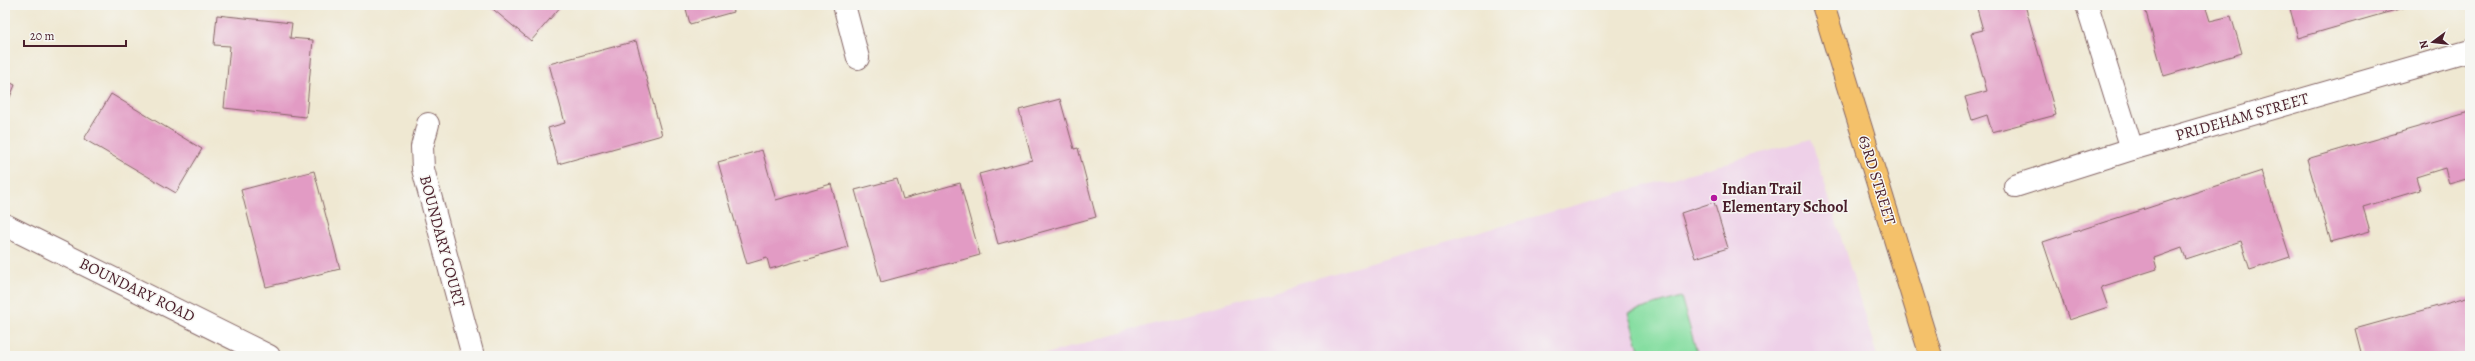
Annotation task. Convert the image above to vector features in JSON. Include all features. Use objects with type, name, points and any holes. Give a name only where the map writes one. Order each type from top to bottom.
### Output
[{"type":"main road","name":"63RD STREET","points":[[1823,5],[1931,356]]},
{"type":"street","points":[[844,5],[858,58]]},
{"type":"street","points":[[2087,5],[2132,149]]},
{"type":"street","name":"PRIDEHAM STREET","points":[[2015,186],[2132,149],[2470,51]]},
{"type":"street","name":"BOUNDARY COURT","points":[[428,124],[422,147],[423,169],[474,356]]},
{"type":"street","name":"BOUNDARY ROAD","points":[[5,225],[269,356]]},
{"type":"shaded area","name":"Indian Trail Elementary School","points":[[1811,139],[1877,356],[1039,356],[1388,258]]},
{"type":"green space","points":[[1681,297],[1698,356],[1641,356],[1628,313]]},
{"type":"building","points":[[488,5],[562,5],[531,41]]},
{"type":"building","points":[[685,5],[731,5],[733,12],[690,24]]},
{"type":"building","points":[[1976,5],[2025,5],[2056,115],[1992,132],[1987,115],[1972,120],[1965,97],[1987,91],[1971,33],[1983,30]]},
{"type":"building","points":[[2144,5],[2205,5],[2210,21],[2231,16],[2242,53],[2164,76]]},
{"type":"building","points":[[2289,5],[2413,5],[2298,38]]},
{"type":"building","points":[[217,15],[292,23],[290,38],[313,40],[306,117],[224,108],[230,46],[214,45]]},
{"type":"building","points":[[636,41],[662,135],[558,164],[548,128],[565,123],[549,64]]},
{"type":"building","points":[[5,80],[15,85],[5,109]]},
{"type":"building","points":[[111,94],[202,149],[176,193],[84,139]]},
{"type":"building","points":[[1060,99],[1074,149],[1078,148],[1096,217],[998,244],[979,174],[1032,160],[1019,110]]},
{"type":"building","points":[[2470,112],[2470,178],[2449,184],[2445,168],[2416,177],[2420,190],[2363,207],[2370,231],[2331,242],[2307,159]]},
{"type":"building","points":[[762,150],[776,200],[831,184],[848,247],[770,269],[767,258],[747,264],[718,162]]},
{"type":"building","points":[[314,171],[340,269],[266,287],[241,190]]},
{"type":"building","points":[[2262,171],[2290,257],[2250,270],[2241,241],[2186,259],[2182,248],[2154,258],[2157,269],[2101,287],[2108,307],[2069,320],[2043,242]]},
{"type":"building","points":[[897,179],[903,199],[960,183],[980,255],[881,282],[855,190]]},
{"type":"building","points":[[1714,202],[1728,248],[1695,258],[1681,213]]},
{"type":"building","points":[[2470,297],[2470,356],[2362,356],[2355,329]]},
{"type":"place","name":"Indian Trail Elementary School","points":[[1714,198]]}]
